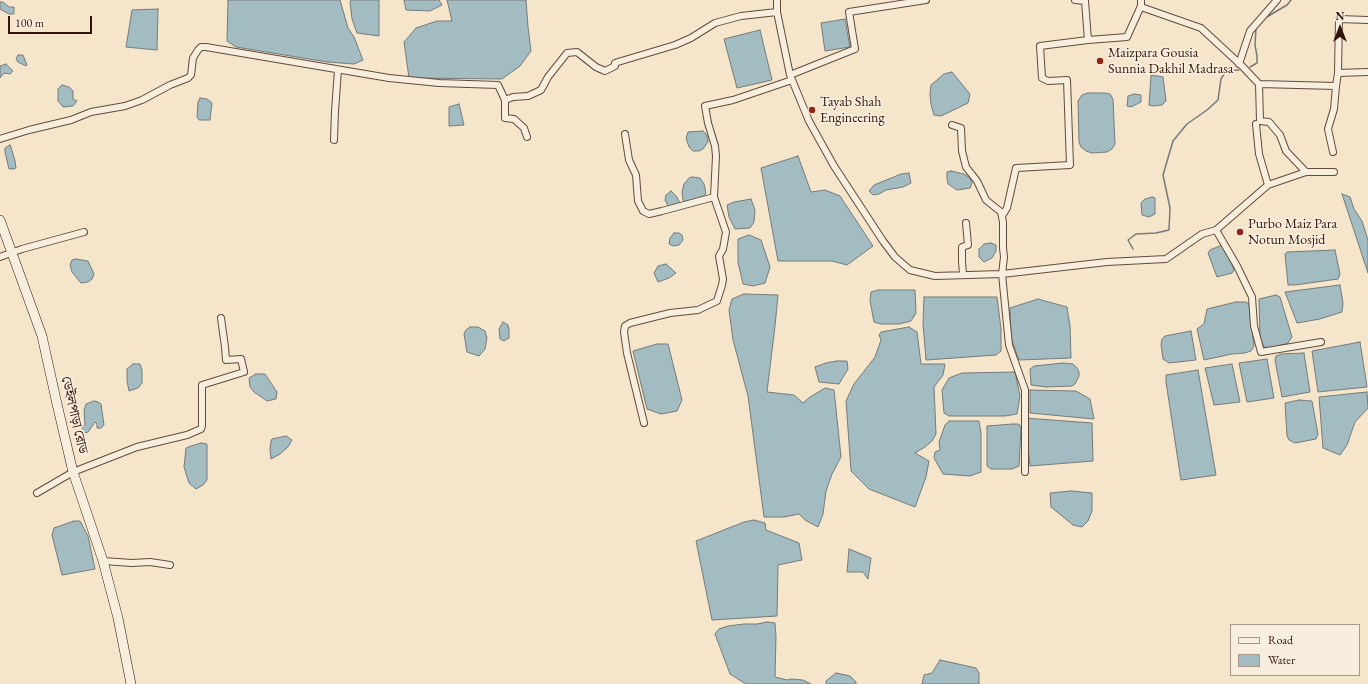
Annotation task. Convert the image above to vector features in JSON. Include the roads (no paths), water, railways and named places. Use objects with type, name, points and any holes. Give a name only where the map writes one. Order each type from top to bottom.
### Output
[{"type":"main road","name":"ডেইলপাড়া রোড","points":[[0,220],[42,336],[56,404],[73,472],[103,561],[118,618],[130,684]]},
{"type":"street","points":[[777,0],[777,12],[791,78],[809,121],[834,166],[882,241],[895,257],[910,270],[935,276],[1002,274],[1107,262],[1166,259],[1202,234],[1216,230],[1268,185],[1306,172],[1334,172]]},
{"type":"street","points":[[644,423],[626,353],[624,332],[625,326],[630,323],[670,313],[698,310],[717,301],[720,297],[723,281],[719,256],[723,249],[726,232],[714,197],[716,156],[705,106],[733,100],[791,78],[855,49],[849,12],[925,0]]},
{"type":"street","points":[[1075,0],[1085,0],[1088,40]]},
{"type":"street","points":[[1239,64],[1250,31],[1277,0]]},
{"type":"street","points":[[1002,216],[1007,208],[1016,168],[1070,165],[1067,80],[1048,81],[1042,78],[1040,46],[1127,37],[1141,3],[1201,28],[1259,84],[1260,121],[1270,122],[1280,135],[1286,151],[1306,172]]},
{"type":"street","points":[[506,100],[513,97],[528,96],[541,90],[548,77],[567,53],[577,52],[596,67],[605,70],[615,66],[618,62],[675,45],[691,38],[715,23],[741,16],[777,12]]},
{"type":"street","points":[[1333,152],[1328,129],[1334,109],[1338,73],[1339,19],[1368,20]]},
{"type":"street","points":[[0,139],[71,120],[91,112],[125,106],[142,100],[170,85],[188,78],[192,71],[193,58],[201,47],[216,48],[389,78],[439,83],[497,85],[500,86],[506,100],[505,118],[514,119],[524,128],[527,137]]},
{"type":"street","points":[[334,140],[338,70]]},
{"type":"street","points":[[1338,73],[1368,72]]},
{"type":"street","points":[[1259,84],[1336,86]]},
{"type":"street","points":[[1256,124],[1259,154],[1268,185]]},
{"type":"street","points":[[952,126],[961,128],[962,151],[966,167],[977,181],[986,200],[1001,212],[1002,216],[1004,257],[1002,274],[1009,345],[1024,390],[1025,472]]},
{"type":"street","points":[[626,134],[629,160],[636,175],[638,201],[643,211],[649,214],[662,212],[714,197]]},
{"type":"street","points":[[963,275],[962,247],[968,245],[966,223]]},
{"type":"street","points":[[1216,230],[1237,266],[1252,297],[1254,326],[1261,352],[1321,342]]},
{"type":"street","points":[[0,257],[22,249],[84,232]]},
{"type":"street","points":[[37,493],[73,472],[137,447],[187,435],[201,429],[202,385],[244,372],[241,359],[226,360],[221,318]]},
{"type":"street","points":[[103,561],[132,563],[150,562],[170,565]]},
{"type":"water","points":[[228,0],[340,0],[348,28],[354,37],[363,60],[354,64],[327,62],[236,47],[227,41]]},
{"type":"water","points":[[351,0],[379,0],[379,36],[357,33],[352,19]]},
{"type":"water","points":[[404,0],[439,0],[442,5],[430,11],[406,10]]},
{"type":"water","points":[[447,0],[526,0],[531,51],[520,66],[502,79],[409,78],[404,42],[416,28],[437,21],[452,21]]},
{"type":"water","points":[[0,2],[3,2],[9,7],[14,7],[14,14],[9,14],[0,9]]},
{"type":"water","points":[[158,9],[157,50],[126,47],[132,10]]},
{"type":"water","points":[[845,19],[850,47],[825,51],[821,23]]},
{"type":"water","points":[[760,30],[772,80],[737,88],[724,39]]},
{"type":"water","points":[[18,55],[23,55],[27,65],[26,66],[18,62],[16,59]]},
{"type":"water","points":[[6,64],[13,71],[10,74],[4,73],[0,78],[0,66]]},
{"type":"water","points":[[952,72],[970,94],[968,103],[941,116],[934,115],[930,94],[931,85],[944,74]]},
{"type":"water","points":[[1151,75],[1163,77],[1166,101],[1162,105],[1149,105]]},
{"type":"water","points":[[62,85],[69,87],[73,91],[73,99],[77,101],[73,106],[63,107],[58,101],[58,89]]},
{"type":"water","points":[[1088,93],[1110,94],[1113,99],[1115,144],[1112,149],[1107,152],[1092,153],[1086,151],[1081,147],[1079,142],[1078,101],[1082,95]]},
{"type":"water","points":[[1134,94],[1141,95],[1141,102],[1131,107],[1127,106],[1128,96]]},
{"type":"water","points":[[200,98],[207,99],[212,103],[210,120],[199,120],[197,117],[198,102]]},
{"type":"water","points":[[459,104],[464,125],[449,126],[449,107]]},
{"type":"water","points":[[703,131],[707,135],[708,142],[703,149],[693,151],[689,147],[686,138],[688,132]]},
{"type":"water","points":[[10,145],[16,168],[13,169],[9,169],[5,152],[5,148]]},
{"type":"water","points":[[798,156],[811,192],[825,190],[840,196],[873,246],[847,265],[832,261],[778,261],[761,168]]},
{"type":"water","points":[[951,171],[964,174],[970,178],[972,183],[970,188],[957,190],[948,184],[947,172]]},
{"type":"water","points":[[909,173],[911,183],[903,187],[886,190],[879,194],[873,195],[869,191],[874,185],[901,174]]},
{"type":"water","points":[[689,178],[700,178],[704,184],[706,193],[702,198],[688,203],[683,200],[682,192],[684,184]]},
{"type":"water","points":[[671,191],[680,203],[677,205],[668,206],[665,200],[666,195]]},
{"type":"water","points":[[1342,194],[1350,197],[1354,209],[1362,221],[1368,240],[1368,273]]},
{"type":"water","points":[[1152,197],[1155,198],[1155,214],[1149,217],[1142,215],[1141,203],[1145,199]]},
{"type":"water","points":[[751,199],[755,210],[754,222],[750,228],[735,229],[729,217],[727,205],[734,202]]},
{"type":"water","points":[[674,233],[679,233],[682,235],[683,240],[679,245],[673,246],[669,244],[670,238]]},
{"type":"water","points":[[749,235],[761,240],[770,267],[765,283],[753,286],[743,284],[738,262],[738,239]]},
{"type":"water","points":[[991,243],[996,245],[996,251],[992,258],[984,262],[979,257],[979,249],[984,244]]},
{"type":"water","points":[[1222,245],[1234,270],[1232,273],[1217,277],[1208,253],[1210,250]]},
{"type":"water","points":[[1335,250],[1340,274],[1338,279],[1288,285],[1285,254],[1287,252]]},
{"type":"water","points":[[76,259],[88,261],[94,274],[92,279],[88,282],[81,283],[72,272],[70,265],[72,260]]},
{"type":"water","points":[[666,264],[676,273],[669,278],[658,282],[654,273],[658,266]]},
{"type":"water","points":[[1340,285],[1343,303],[1342,312],[1320,319],[1297,323],[1285,292]]},
{"type":"water","points":[[878,290],[915,290],[916,313],[911,321],[899,324],[881,324],[874,322],[870,301],[871,292]]},
{"type":"water","points":[[744,294],[778,295],[767,392],[794,395],[803,403],[825,388],[834,390],[841,457],[832,474],[826,491],[823,514],[818,527],[805,520],[799,514],[784,517],[764,517],[748,396],[733,340],[729,310],[732,299]]},
{"type":"water","points":[[1276,295],[1280,297],[1292,337],[1288,343],[1272,348],[1264,347],[1260,338],[1259,299]]},
{"type":"water","points":[[924,297],[997,297],[1001,329],[1001,351],[996,355],[926,360],[923,324]]},
{"type":"water","points":[[1038,299],[1067,307],[1070,326],[1071,358],[1019,360],[1011,338],[1010,308]]},
{"type":"water","points":[[1236,302],[1246,302],[1249,304],[1254,346],[1251,351],[1245,353],[1232,354],[1204,360],[1197,329],[1204,324],[1207,309]]},
{"type":"water","points":[[503,322],[508,325],[509,330],[509,338],[504,341],[500,339],[499,329]]},
{"type":"water","points":[[470,327],[478,327],[485,331],[487,338],[485,349],[479,356],[467,352],[464,334]]},
{"type":"water","points":[[909,327],[917,332],[921,364],[945,364],[943,375],[934,387],[936,434],[932,441],[915,453],[929,461],[926,477],[915,507],[869,489],[851,471],[846,401],[854,384],[875,357],[881,340],[879,335],[881,332]]},
{"type":"water","points":[[1191,331],[1196,360],[1169,363],[1163,359],[1161,344],[1162,339],[1165,336]]},
{"type":"water","points":[[1360,342],[1367,387],[1318,392],[1312,351]]},
{"type":"water","points":[[657,344],[668,344],[682,400],[677,411],[661,414],[647,409],[633,351]]},
{"type":"water","points":[[1304,353],[1310,392],[1282,397],[1275,360],[1276,356],[1281,354]]},
{"type":"water","points":[[1267,359],[1274,398],[1247,402],[1239,363]]},
{"type":"water","points":[[837,361],[847,361],[848,369],[839,384],[819,382],[815,367]]},
{"type":"water","points":[[1063,363],[1073,364],[1077,368],[1079,376],[1075,384],[1072,386],[1046,387],[1031,385],[1030,369],[1034,366]]},
{"type":"water","points":[[133,364],[140,364],[142,370],[142,383],[138,388],[129,391],[127,369]]},
{"type":"water","points":[[1232,364],[1240,402],[1214,405],[1205,368]]},
{"type":"water","points":[[1198,370],[1216,475],[1181,480],[1166,375]]},
{"type":"water","points":[[1015,372],[1020,396],[1017,414],[1005,416],[949,416],[944,413],[942,390],[949,378],[962,373]]},
{"type":"water","points":[[256,374],[265,374],[277,392],[276,399],[267,401],[254,392],[250,387],[249,378]]},
{"type":"water","points":[[1030,390],[1076,391],[1090,399],[1094,419],[1030,413]]},
{"type":"water","points":[[1367,392],[1368,408],[1355,422],[1347,445],[1340,455],[1323,448],[1319,397]]},
{"type":"water","points":[[1299,400],[1312,401],[1318,434],[1316,439],[1295,443],[1289,440],[1287,436],[1285,403]]},
{"type":"water","points":[[94,401],[101,404],[104,425],[101,428],[97,428],[97,424],[95,422],[88,432],[85,433],[82,427],[85,425],[84,410],[86,404]]},
{"type":"water","points":[[1025,418],[1092,423],[1093,461],[1030,466]]},
{"type":"water","points":[[949,421],[979,421],[981,433],[981,472],[970,476],[943,474],[934,458],[935,452],[940,450],[939,442],[945,425]]},
{"type":"water","points":[[1019,424],[1021,428],[1019,466],[1012,469],[991,469],[987,466],[987,426]]},
{"type":"water","points":[[286,436],[292,440],[288,447],[271,459],[270,450],[272,439]]},
{"type":"water","points":[[201,443],[207,444],[207,480],[203,485],[196,489],[189,483],[184,467],[186,448]]},
{"type":"water","points":[[1071,491],[1092,493],[1092,511],[1088,521],[1082,527],[1073,525],[1051,507],[1050,493]]},
{"type":"water","points":[[754,520],[765,523],[766,530],[799,543],[802,560],[778,565],[777,616],[712,620],[696,541],[744,522]]},
{"type":"water","points":[[74,521],[80,521],[88,536],[95,569],[62,575],[52,535],[54,528]]},
{"type":"water","points":[[849,549],[871,558],[868,579],[863,572],[847,572]]},
{"type":"water","points":[[767,622],[775,623],[775,677],[787,680],[803,680],[811,684],[746,684],[730,674],[715,634],[719,629],[728,626]]},
{"type":"water","points":[[940,660],[976,668],[979,673],[979,684],[922,684],[924,675],[932,673]]},
{"type":"water","points":[[836,673],[850,676],[856,684],[826,684],[826,681]]},
{"type":"waterway","points":[[1265,18],[1287,5],[1291,0]]},
{"type":"waterway","points":[[1250,67],[1257,63],[1255,45],[1256,28]]},
{"type":"waterway","points":[[1133,249],[1128,240],[1136,234],[1156,233],[1169,230],[1170,208],[1163,175],[1173,141],[1187,124],[1218,100],[1221,79],[1226,71],[1239,70]]},
{"type":"place","name":"Maizpara Gousia Sunnia Dakhil Madrasa","points":[[1100,61]]},
{"type":"place","name":"Tayab Shah Engineering","points":[[812,110]]},
{"type":"place","name":"Purbo Maiz Para Notun Mosjid","points":[[1240,232]]}]
